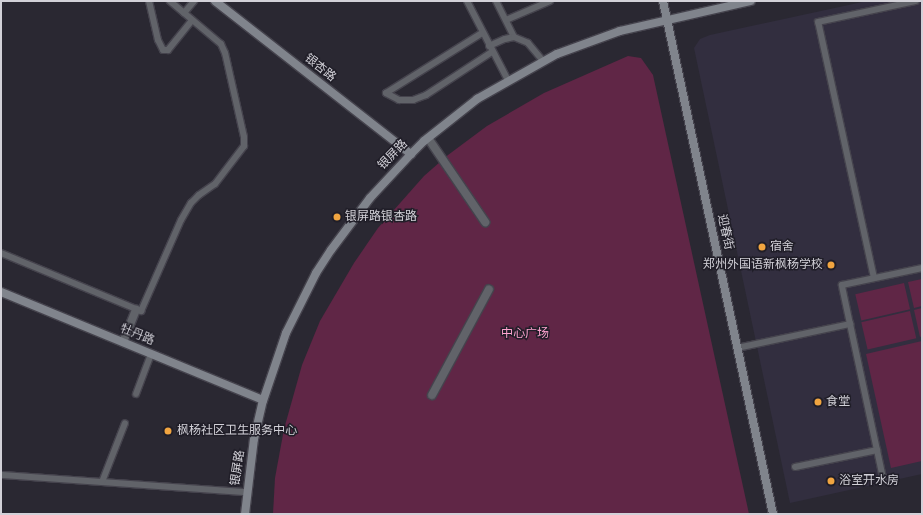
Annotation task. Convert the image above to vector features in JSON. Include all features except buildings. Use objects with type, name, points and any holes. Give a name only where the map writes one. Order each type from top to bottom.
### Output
[{"type":"street","name":"银杏路","points":[[215,1],[411,154]]},
{"type":"street","name":"迎春街","points":[[662,1],[773,514]]},
{"type":"street","name":"银屏路","points":[[245,514],[246,492],[254,438],[264,400],[286,333],[316,273],[352,220],[411,154],[428,138],[477,99],[508,80],[544,61],[620,31],[751,1]]},
{"type":"street","points":[[428,138],[485,222]]},
{"type":"street","points":[[432,395],[488,289]]},
{"type":"street","name":"牡丹路","points":[[1,292],[264,400]]},
{"type":"street","points":[[123,342],[136,309]]},
{"type":"lane","points":[[149,1],[158,40],[163,50],[168,50],[192,20]]},
{"type":"lane","points":[[1,253],[141,311],[181,220],[191,204],[200,194],[215,184],[244,146],[244,137],[225,53],[221,44],[170,1]]},
{"type":"lane","points":[[184,13],[194,1]]},
{"type":"lane","points":[[466,1],[508,80]]},
{"type":"lane","points":[[496,1],[514,37]]},
{"type":"lane","points":[[506,20],[550,1]]},
{"type":"lane","points":[[874,278],[818,22],[916,1]]},
{"type":"lane","points":[[482,33],[426,70],[386,93],[399,100],[413,100],[426,96],[505,39],[514,37],[528,43],[544,61]]},
{"type":"lane","points":[[883,478],[842,285],[922,268]]},
{"type":"lane","points":[[737,348],[850,324]]},
{"type":"lane","points":[[136,394],[151,354]]},
{"type":"lane","points":[[102,482],[125,423]]},
{"type":"lane","points":[[795,467],[877,450]]},
{"type":"lane","points":[[1,475],[246,492]]},
{"type":"shaded area","name":"郑州外国语新枫杨学校","points":[[867,1],[922,1],[922,474],[790,503],[694,48],[700,39],[710,35]]},
{"type":"green space","name":"中心广场","points":[[628,56],[641,58],[653,75],[749,514],[273,514],[275,478],[284,429],[302,365],[320,321],[354,263],[378,228],[424,176],[448,155],[487,126],[544,93]]},
{"type":"green space","points":[[922,279],[922,306],[914,308],[908,282]]},
{"type":"green space","points":[[904,283],[910,309],[861,321],[855,294]]},
{"type":"green space","points":[[922,308],[922,336],[920,337],[914,310]]},
{"type":"green space","points":[[910,311],[916,338],[868,350],[861,322]]},
{"type":"green space","points":[[922,341],[922,461],[891,468],[866,354]]},
{"type":"place","name":"银屏路银杏路","points":[[337,217]]},
{"type":"place","name":"宿舍","points":[[762,247]]},
{"type":"place","name":"郑州外国语新枫杨学校","points":[[831,265]]},
{"type":"place","name":"食堂","points":[[818,402]]},
{"type":"place","name":"枫杨社区卫生服务中心","points":[[168,431]]},
{"type":"place","name":"浴室开水房","points":[[831,481]]}]
